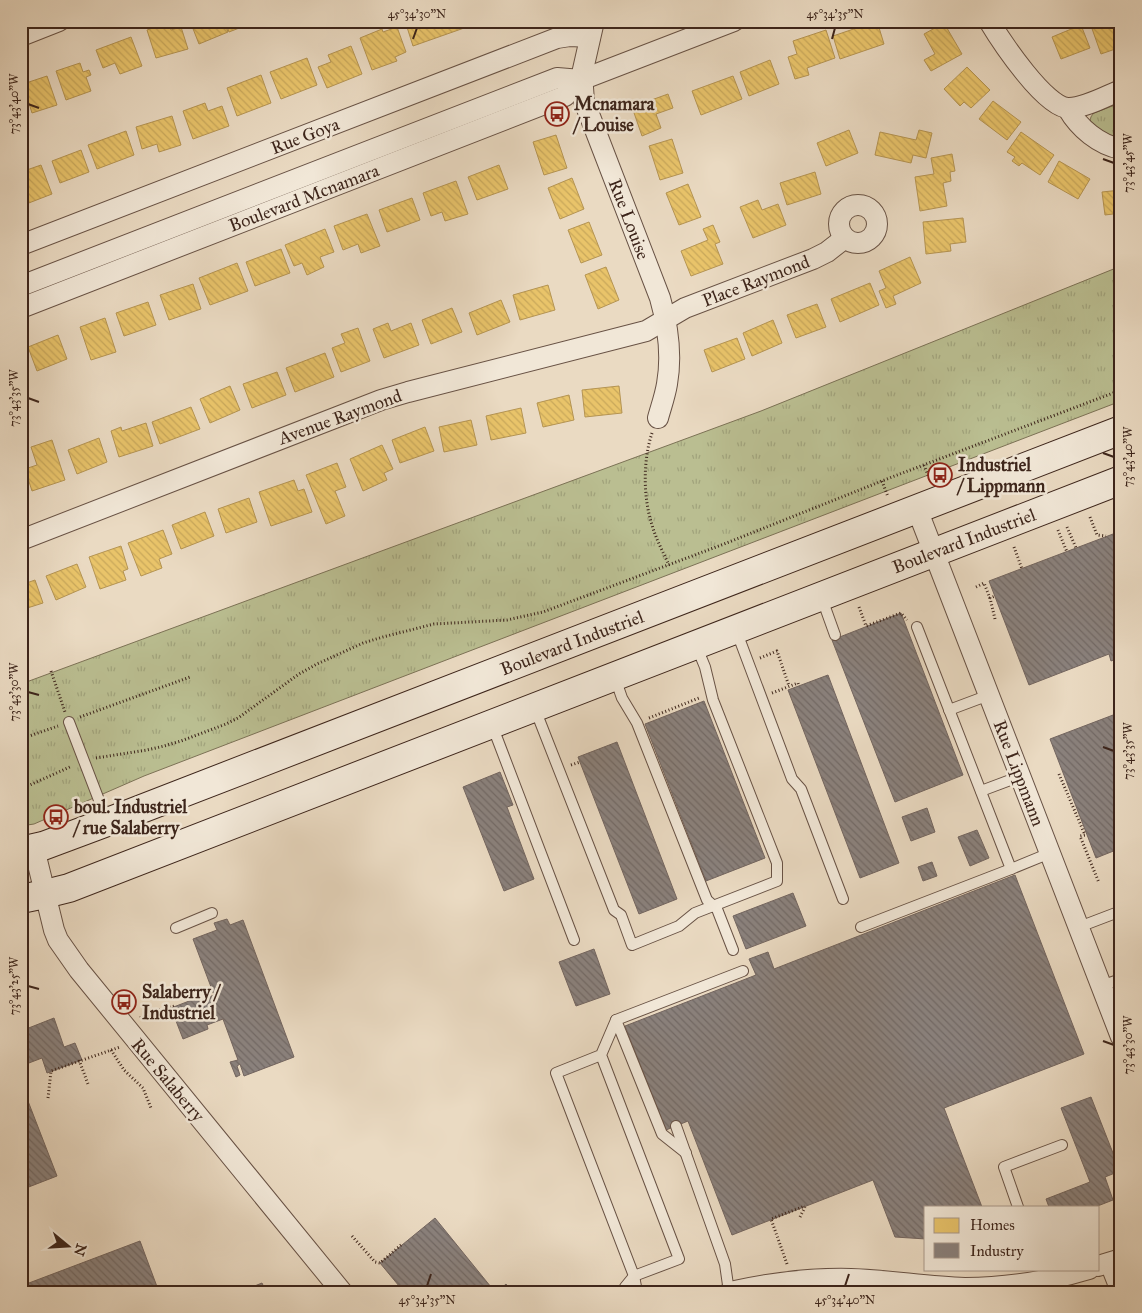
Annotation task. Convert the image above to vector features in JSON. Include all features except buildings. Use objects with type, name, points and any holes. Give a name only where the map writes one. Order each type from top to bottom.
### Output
[{"type":"street","points":[[21,36],[59,21]]},
{"type":"street","name":"Boulevard Mcnamara","points":[[21,308],[565,96],[581,80],[734,21]]},
{"type":"street","points":[[989,21],[1007,50],[1027,74],[1051,100],[1061,107],[1081,106],[1121,90]]},
{"type":"street","name":"Rue Louise","points":[[592,29],[581,80],[584,101],[660,298],[665,320],[669,365],[667,387],[658,418]]},
{"type":"street","name":"Rue Goya","points":[[21,245],[557,38],[592,29]]},
{"type":"street","name":"Boulevard Mcnamara","points":[[21,286],[558,78],[581,80]]},
{"type":"street","points":[[1068,108],[1075,120],[1091,135],[1103,143],[1121,149]]},
{"type":"street","name":"Place Raymond","points":[[665,320],[685,308],[813,259],[828,252],[845,238]]},
{"type":"street","name":"Avenue Raymond","points":[[21,540],[381,400],[643,332],[665,320]]},
{"type":"street","name":"Boulevard Industriel","points":[[27,849],[48,844],[107,822],[1121,430]]},
{"type":"street","name":"Boulevard Industriel","points":[[33,896],[78,884],[1121,480]]},
{"type":"street","name":"Rue Lippmann","points":[[917,509],[1121,1037]]},
{"type":"street","name":"Rue Salaberry","points":[[27,849],[33,896],[58,940],[78,970],[342,1292]]},
{"type":"street","points":[[730,1292],[790,1282],[834,1279],[872,1286],[997,1287],[1036,1281],[1082,1270]]},
{"type":"lane","points":[[821,596],[835,635]]},
{"type":"lane","points":[[913,625],[950,710],[1011,868]]},
{"type":"lane","points":[[735,630],[792,779],[801,789],[843,899]]},
{"type":"lane","points":[[534,708],[614,910],[621,915],[632,945],[679,926],[695,913],[777,881],[777,863],[713,700],[705,667],[696,645]]},
{"type":"lane","points":[[614,677],[622,698],[635,718],[706,900],[717,909],[733,950]]},
{"type":"lane","points":[[950,710],[989,695]]},
{"type":"lane","points":[[69,722],[107,822]]},
{"type":"lane","points":[[492,724],[574,940]]},
{"type":"lane","points":[[981,791],[1021,776]]},
{"type":"lane","points":[[861,927],[1050,853]]},
{"type":"lane","points":[[1079,927],[1121,911]]},
{"type":"lane","points":[[176,928],[212,913]]},
{"type":"lane","points":[[626,1292],[625,1287],[634,1276],[679,1259],[601,1055],[616,1020],[743,971]]},
{"type":"lane","points":[[1101,986],[1121,978]]},
{"type":"lane","points":[[616,1020],[662,1134],[686,1153]]},
{"type":"lane","points":[[601,1055],[556,1073],[634,1276],[637,1292]]},
{"type":"lane","points":[[676,1126],[724,1264],[730,1292]]},
{"type":"lane","points":[[1018,1206],[1004,1167],[1062,1145]]},
{"type":"lane","points":[[1103,1265],[1116,1292]]},
{"type":"path","points":[[91,759],[164,746],[217,728],[238,718],[293,678],[317,664],[363,644],[434,624],[507,620],[543,612],[1121,390]]},
{"type":"path","points":[[648,446],[646,476],[648,508],[656,536],[669,565]]},
{"type":"path","points":[[924,465],[930,481]]},
{"type":"path","points":[[882,481],[889,498]]},
{"type":"path","points":[[1090,518],[1097,535],[1106,536]]},
{"type":"path","points":[[1067,527],[1076,548]]},
{"type":"path","points":[[1058,530],[1067,552]]},
{"type":"path","points":[[1014,547],[1022,569]]},
{"type":"path","points":[[976,587],[984,584],[992,604],[995,619]]},
{"type":"path","points":[[990,598],[995,596]]},
{"type":"path","points":[[859,607],[866,626],[901,613],[913,625]]},
{"type":"path","points":[[776,651],[789,686]]},
{"type":"path","points":[[51,671],[69,722]]},
{"type":"path","points":[[21,739],[190,677]]},
{"type":"path","points":[[772,694],[798,683],[799,686]]},
{"type":"path","points":[[644,720],[674,711],[702,697]]},
{"type":"path","points":[[21,789],[79,762]]},
{"type":"path","points":[[1059,774],[1086,835],[1080,836],[1099,883]]},
{"type":"path","points":[[137,1019],[164,1008],[175,1006]]},
{"type":"path","points":[[48,1098],[51,1072],[121,1046]]},
{"type":"path","points":[[111,1050],[124,1070],[143,1088],[151,1108]]},
{"type":"path","points":[[80,1060],[88,1084]]},
{"type":"path","points":[[788,1265],[771,1220],[805,1206],[800,1217]]},
{"type":"path","points":[[352,1236],[375,1262],[380,1263],[401,1245]]},
{"type":"green space","points":[[1120,103],[1121,140],[1116,140],[1091,124],[1090,119],[1094,113]]},
{"type":"green space","points":[[1121,266],[1121,401],[144,776],[34,824],[21,826],[21,684],[761,411]]},
{"type":"place","name":"Mcnamara / Louise","points":[[557,114]]},
{"type":"place","name":"Industriel / Lippmann","points":[[940,475]]},
{"type":"place","name":"boul. Industriel / rue Salaberry","points":[[56,817]]},
{"type":"place","name":"Salaberry / Industriel","points":[[124,1002]]}]
